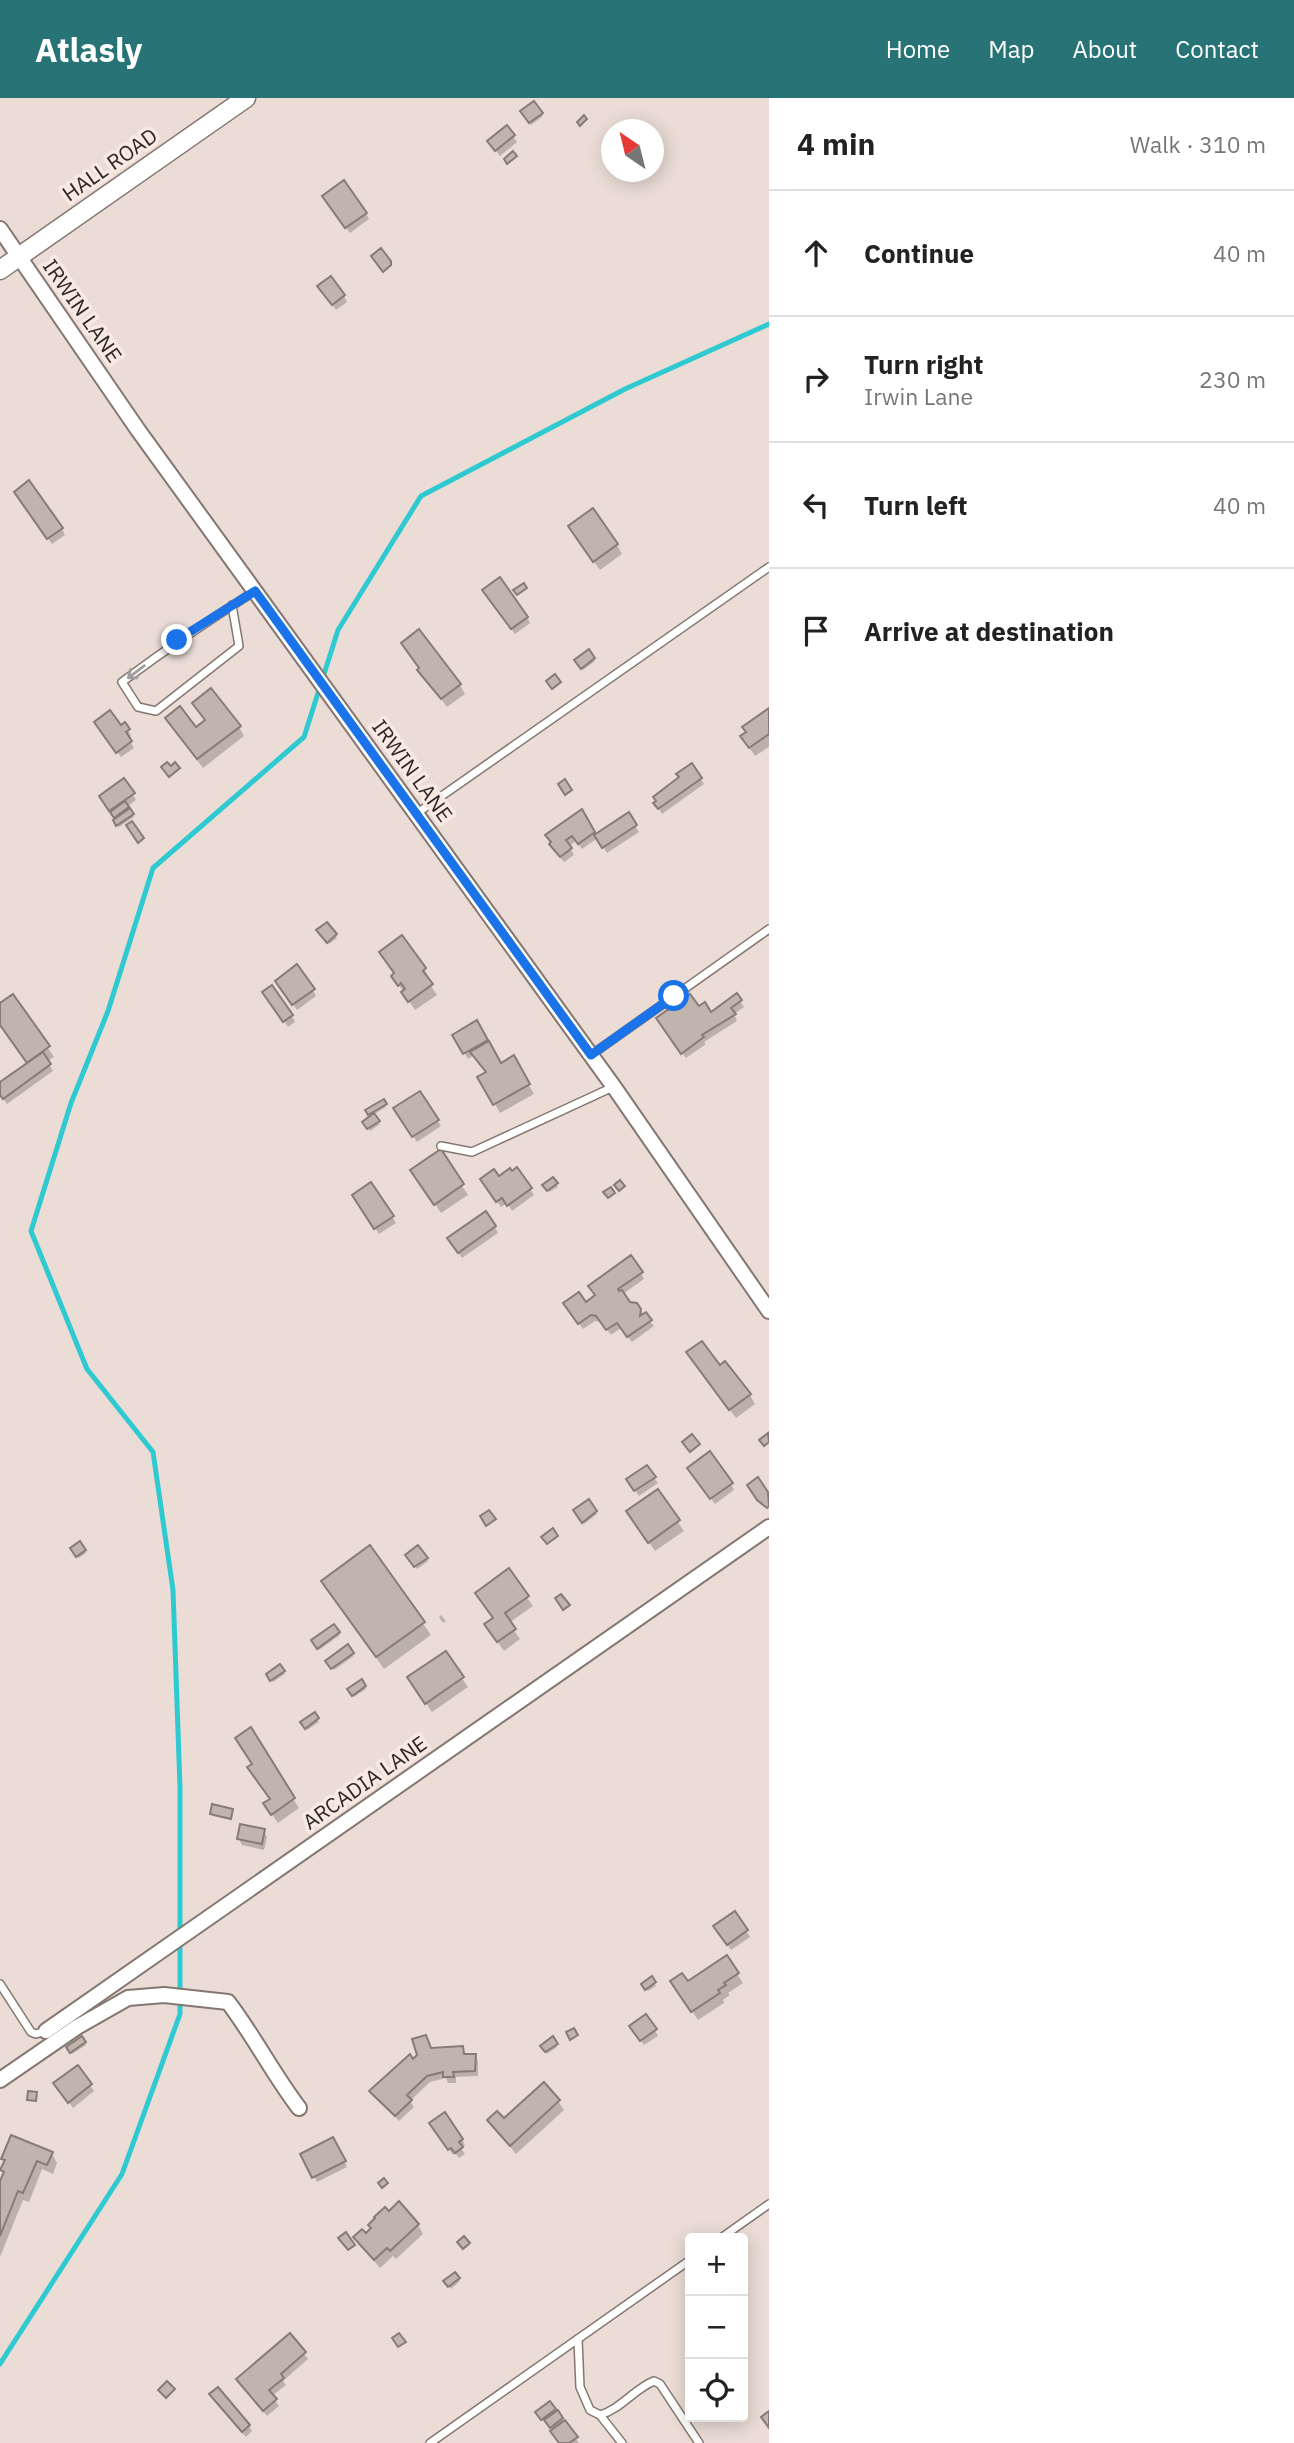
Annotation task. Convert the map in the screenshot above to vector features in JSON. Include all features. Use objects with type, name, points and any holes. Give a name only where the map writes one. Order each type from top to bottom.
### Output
[{"type":"street","name":"HALL ROAD","points":[[0,270],[246,98]]},
{"type":"street","name":"IRWIN LANE","points":[[0,229],[138,430],[614,1087],[769,1311]]},
{"type":"street","name":"ARCADIA LANE","points":[[46,2031],[769,1527]]},
{"type":"street","points":[[0,2080],[77,2027],[128,1998],[164,1995],[228,2002],[251,2032],[273,2074],[299,2108]]},
{"type":"lane","points":[[416,814],[769,567]]},
{"type":"lane","points":[[232,605],[239,646],[156,711],[138,707],[122,682],[177,640],[232,605],[255,591]]},
{"type":"lane","points":[[591,1055],[769,929]]},
{"type":"lane","points":[[441,1146],[472,1152],[614,1087]]},
{"type":"lane","name":"ARCADIA LANE","points":[[0,1984],[31,2032],[36,2034],[46,2031]]},
{"type":"lane","points":[[728,2233],[769,2204]]},
{"type":"lane","points":[[430,2443],[685,2264]]},
{"type":"lane","points":[[578,2339],[580,2387],[590,2410],[600,2415],[622,2443]]},
{"type":"lane","points":[[600,2415],[610,2412],[654,2381],[660,2384],[699,2443]]},
{"type":"building","points":[[534,101],[543,113],[529,123],[520,111]]},
{"type":"building","points":[[584,115],[587,119],[580,126],[577,122]]},
{"type":"building","points":[[507,125],[515,135],[495,151],[487,141]]},
{"type":"building","points":[[513,151],[517,156],[507,164],[504,159]]},
{"type":"building","points":[[344,180],[367,213],[345,228],[322,196]]},
{"type":"building","points":[[381,248],[391,261],[391,265],[383,272],[371,256]]},
{"type":"building","points":[[331,276],[345,295],[332,305],[317,286]]},
{"type":"building","points":[[29,480],[63,528],[47,539],[14,492]]},
{"type":"building","points":[[593,508],[618,544],[593,562],[568,526]]},
{"type":"building","points":[[500,577],[528,617],[511,629],[482,590]]},
{"type":"building","points":[[524,583],[527,588],[517,595],[513,590]]},
{"type":"building","points":[[419,629],[461,684],[441,699],[417,670],[419,668],[401,643]]},
{"type":"building","points":[[589,649],[595,658],[581,669],[574,660]]},
{"type":"building","points":[[555,674],[561,682],[552,689],[546,681]]},
{"type":"building","points":[[211,688],[241,726],[197,759],[165,718],[180,706],[196,727],[205,720],[192,703]]},
{"type":"building","points":[[769,708],[769,734],[749,748],[740,736],[746,732],[742,727]]},
{"type":"building","points":[[110,710],[121,725],[125,722],[130,729],[126,732],[132,741],[116,753],[94,722]]},
{"type":"building","points":[[167,762],[171,766],[175,762],[180,768],[169,777],[161,767]]},
{"type":"building","points":[[692,763],[702,778],[658,809],[653,803],[656,801],[653,797],[679,777],[676,774]]},
{"type":"building","points":[[124,778],[135,793],[109,811],[99,796]]},
{"type":"building","points":[[565,779],[572,790],[565,795],[558,784]]},
{"type":"building","points":[[125,801],[129,807],[114,818],[110,812]]},
{"type":"building","points":[[130,808],[134,814],[116,826],[113,820]]},
{"type":"building","points":[[582,809],[595,832],[578,844],[572,836],[566,840],[572,848],[560,857],[545,835]]},
{"type":"building","points":[[629,812],[637,825],[602,848],[594,835]]},
{"type":"building","points":[[132,821],[144,838],[138,843],[126,825]]},
{"type":"building","points":[[327,922],[337,934],[327,943],[316,930]]},
{"type":"building","points":[[402,935],[426,968],[423,971],[433,984],[408,1002],[401,992],[405,989],[401,983],[398,986],[391,976],[394,973],[379,952]]},
{"type":"building","points":[[297,964],[315,989],[292,1005],[275,981]]},
{"type":"building","points":[[272,985],[293,1015],[283,1022],[262,992]]},
{"type":"building","points":[[737,993],[742,1000],[731,1008],[736,1014],[702,1035],[704,1037],[681,1054],[656,1018],[690,994],[699,1006],[705,1002],[711,1012]]},
{"type":"building","points":[[13,994],[50,1046],[27,1063],[0,1025],[0,1003]]},
{"type":"building","points":[[477,1020],[488,1040],[463,1054],[452,1035]]},
{"type":"building","points":[[489,1041],[501,1063],[514,1055],[530,1084],[493,1105],[477,1077],[486,1072],[470,1052]]},
{"type":"building","points":[[43,1052],[51,1064],[3,1099],[0,1095],[0,1082]]},
{"type":"building","points":[[420,1091],[439,1120],[412,1137],[393,1108]]},
{"type":"building","points":[[384,1099],[387,1104],[368,1115],[365,1110]]},
{"type":"building","points":[[374,1113],[380,1121],[367,1129],[362,1122]]},
{"type":"building","points":[[441,1149],[464,1184],[434,1205],[410,1170]]},
{"type":"building","points":[[517,1167],[532,1188],[507,1206],[502,1198],[496,1202],[480,1179],[494,1169],[499,1176],[510,1168],[512,1171]]},
{"type":"building","points":[[553,1177],[558,1183],[547,1191],[542,1185]]},
{"type":"building","points":[[620,1180],[625,1186],[619,1191],[614,1185]]},
{"type":"building","points":[[371,1182],[394,1216],[374,1229],[352,1195]]},
{"type":"building","points":[[611,1187],[615,1193],[608,1198],[603,1192]]},
{"type":"building","points":[[486,1211],[496,1226],[458,1253],[447,1238]]},
{"type":"building","points":[[631,1255],[643,1272],[618,1289],[622,1290],[630,1302],[637,1303],[641,1309],[640,1316],[646,1312],[652,1320],[627,1337],[617,1323],[606,1330],[596,1316],[591,1315],[578,1324],[563,1303],[579,1292],[586,1302],[595,1295],[588,1286]]},
{"type":"building","points":[[702,1341],[720,1365],[725,1361],[751,1394],[729,1410],[686,1352]]},
{"type":"building","points":[[768,1433],[769,1442],[764,1446],[759,1440]]},
{"type":"building","points":[[692,1434],[700,1444],[690,1452],[682,1442]]},
{"type":"building","points":[[710,1451],[733,1483],[710,1499],[687,1468]]},
{"type":"building","points":[[647,1465],[656,1477],[634,1491],[626,1479]]},
{"type":"building","points":[[758,1477],[768,1492],[767,1508],[757,1500],[747,1485]]},
{"type":"building","points":[[658,1489],[680,1520],[648,1543],[626,1511]]},
{"type":"building","points":[[589,1499],[597,1511],[582,1523],[573,1510]]},
{"type":"building","points":[[489,1510],[496,1519],[486,1526],[480,1516]]},
{"type":"building","points":[[553,1528],[558,1536],[547,1544],[541,1537]]},
{"type":"building","points":[[80,1541],[86,1550],[76,1557],[70,1548]]},
{"type":"building","points":[[370,1545],[425,1622],[376,1657],[321,1581]]},
{"type":"building","points":[[418,1545],[428,1558],[414,1567],[405,1555]]},
{"type":"building","points":[[509,1568],[529,1596],[505,1613],[516,1629],[497,1642],[484,1624],[493,1618],[475,1593]]},
{"type":"building","points":[[561,1594],[570,1605],[563,1610],[555,1598]]},
{"type":"building","points":[[334,1624],[340,1632],[317,1649],[311,1640]]},
{"type":"building","points":[[348,1644],[354,1653],[331,1669],[325,1661]]},
{"type":"building","points":[[446,1651],[464,1677],[425,1704],[407,1677]]},
{"type":"building","points":[[280,1664],[285,1671],[270,1681],[266,1674]]},
{"type":"building","points":[[362,1679],[366,1686],[352,1696],[347,1689]]},
{"type":"building","points":[[315,1712],[319,1718],[305,1729],[300,1722]]},
{"type":"building","points":[[251,1727],[295,1798],[271,1815],[263,1803],[270,1799],[247,1767],[252,1764],[235,1738]]},
{"type":"building","points":[[418,1741],[423,1749],[413,1756],[407,1748]]},
{"type":"building","points":[[212,1804],[233,1809],[231,1819],[210,1814]]},
{"type":"building","points":[[240,1824],[265,1829],[262,1844],[237,1839]]},
{"type":"building","points":[[735,1911],[748,1930],[727,1945],[713,1926]]},
{"type":"building","points":[[727,1955],[739,1973],[724,1983],[726,1985],[718,1990],[720,1993],[691,2012],[670,1981],[682,1973],[688,1981]]},
{"type":"building","points":[[652,1976],[656,1982],[645,1990],[641,1984]]},
{"type":"building","points":[[646,2014],[657,2029],[640,2041],[629,2026]]},
{"type":"building","points":[[574,2028],[578,2035],[570,2040],[566,2032]]},
{"type":"building","points":[[426,2035],[431,2048],[463,2046],[464,2054],[476,2054],[475,2071],[453,2072],[454,2077],[443,2077],[443,2072],[427,2076],[407,2095],[412,2100],[395,2116],[369,2091],[410,2054],[413,2059],[417,2055],[412,2039]]},
{"type":"building","points":[[82,2036],[86,2042],[70,2053],[66,2047]]},
{"type":"building","points":[[553,2036],[558,2044],[545,2052],[540,2046]]},
{"type":"building","points":[[78,2065],[92,2084],[68,2103],[53,2083]]},
{"type":"building","points":[[544,2082],[560,2100],[510,2146],[487,2120],[497,2111],[504,2118]]},
{"type":"building","points":[[28,2091],[37,2092],[36,2101],[27,2100]]},
{"type":"building","points":[[445,2112],[463,2139],[459,2142],[463,2147],[455,2153],[451,2148],[448,2150],[429,2123]]},
{"type":"building","points":[[11,2135],[53,2152],[47,2165],[37,2161],[23,2193],[18,2191],[0,2236],[0,2181],[4,2172],[0,2170],[5,2160],[1,2159]]},
{"type":"building","points":[[333,2137],[346,2161],[312,2178],[300,2154]]},
{"type":"building","points":[[384,2178],[388,2183],[382,2188],[378,2183]]},
{"type":"building","points":[[399,2201],[419,2224],[390,2251],[387,2248],[374,2260],[353,2237],[362,2229],[366,2233],[371,2228],[368,2225],[374,2217],[385,2207],[389,2211]]},
{"type":"building","points":[[346,2232],[355,2245],[348,2250],[338,2238]]},
{"type":"building","points":[[464,2236],[470,2243],[463,2249],[457,2242]]},
{"type":"building","points":[[455,2272],[460,2278],[448,2287],[443,2281]]},
{"type":"building","points":[[290,2333],[306,2352],[281,2374],[284,2378],[269,2390],[277,2399],[263,2411],[236,2379]]},
{"type":"building","points":[[399,2333],[406,2342],[398,2347],[392,2338]]},
{"type":"building","points":[[167,2381],[175,2389],[166,2398],[158,2390]]},
{"type":"building","points":[[218,2387],[250,2425],[242,2432],[209,2394]]},
{"type":"building","points":[[550,2401],[556,2409],[541,2420],[535,2412]]},
{"type":"building","points":[[558,2410],[563,2418],[550,2428],[544,2420]]},
{"type":"building","points":[[769,2411],[769,2428],[761,2417]]},
{"type":"building","points":[[565,2420],[578,2437],[569,2443],[559,2443],[550,2431]]},
{"type":"waterway","points":[[0,2364],[122,2174],[180,2014],[180,1787],[173,1590],[153,1452],[87,1369],[31,1231],[71,1103],[108,1011],[153,868],[304,737],[338,630],[421,496],[625,389],[769,324]]},
{"type":"route","points":[[177,640],[255,591],[591,1055],[674,996]]}]
